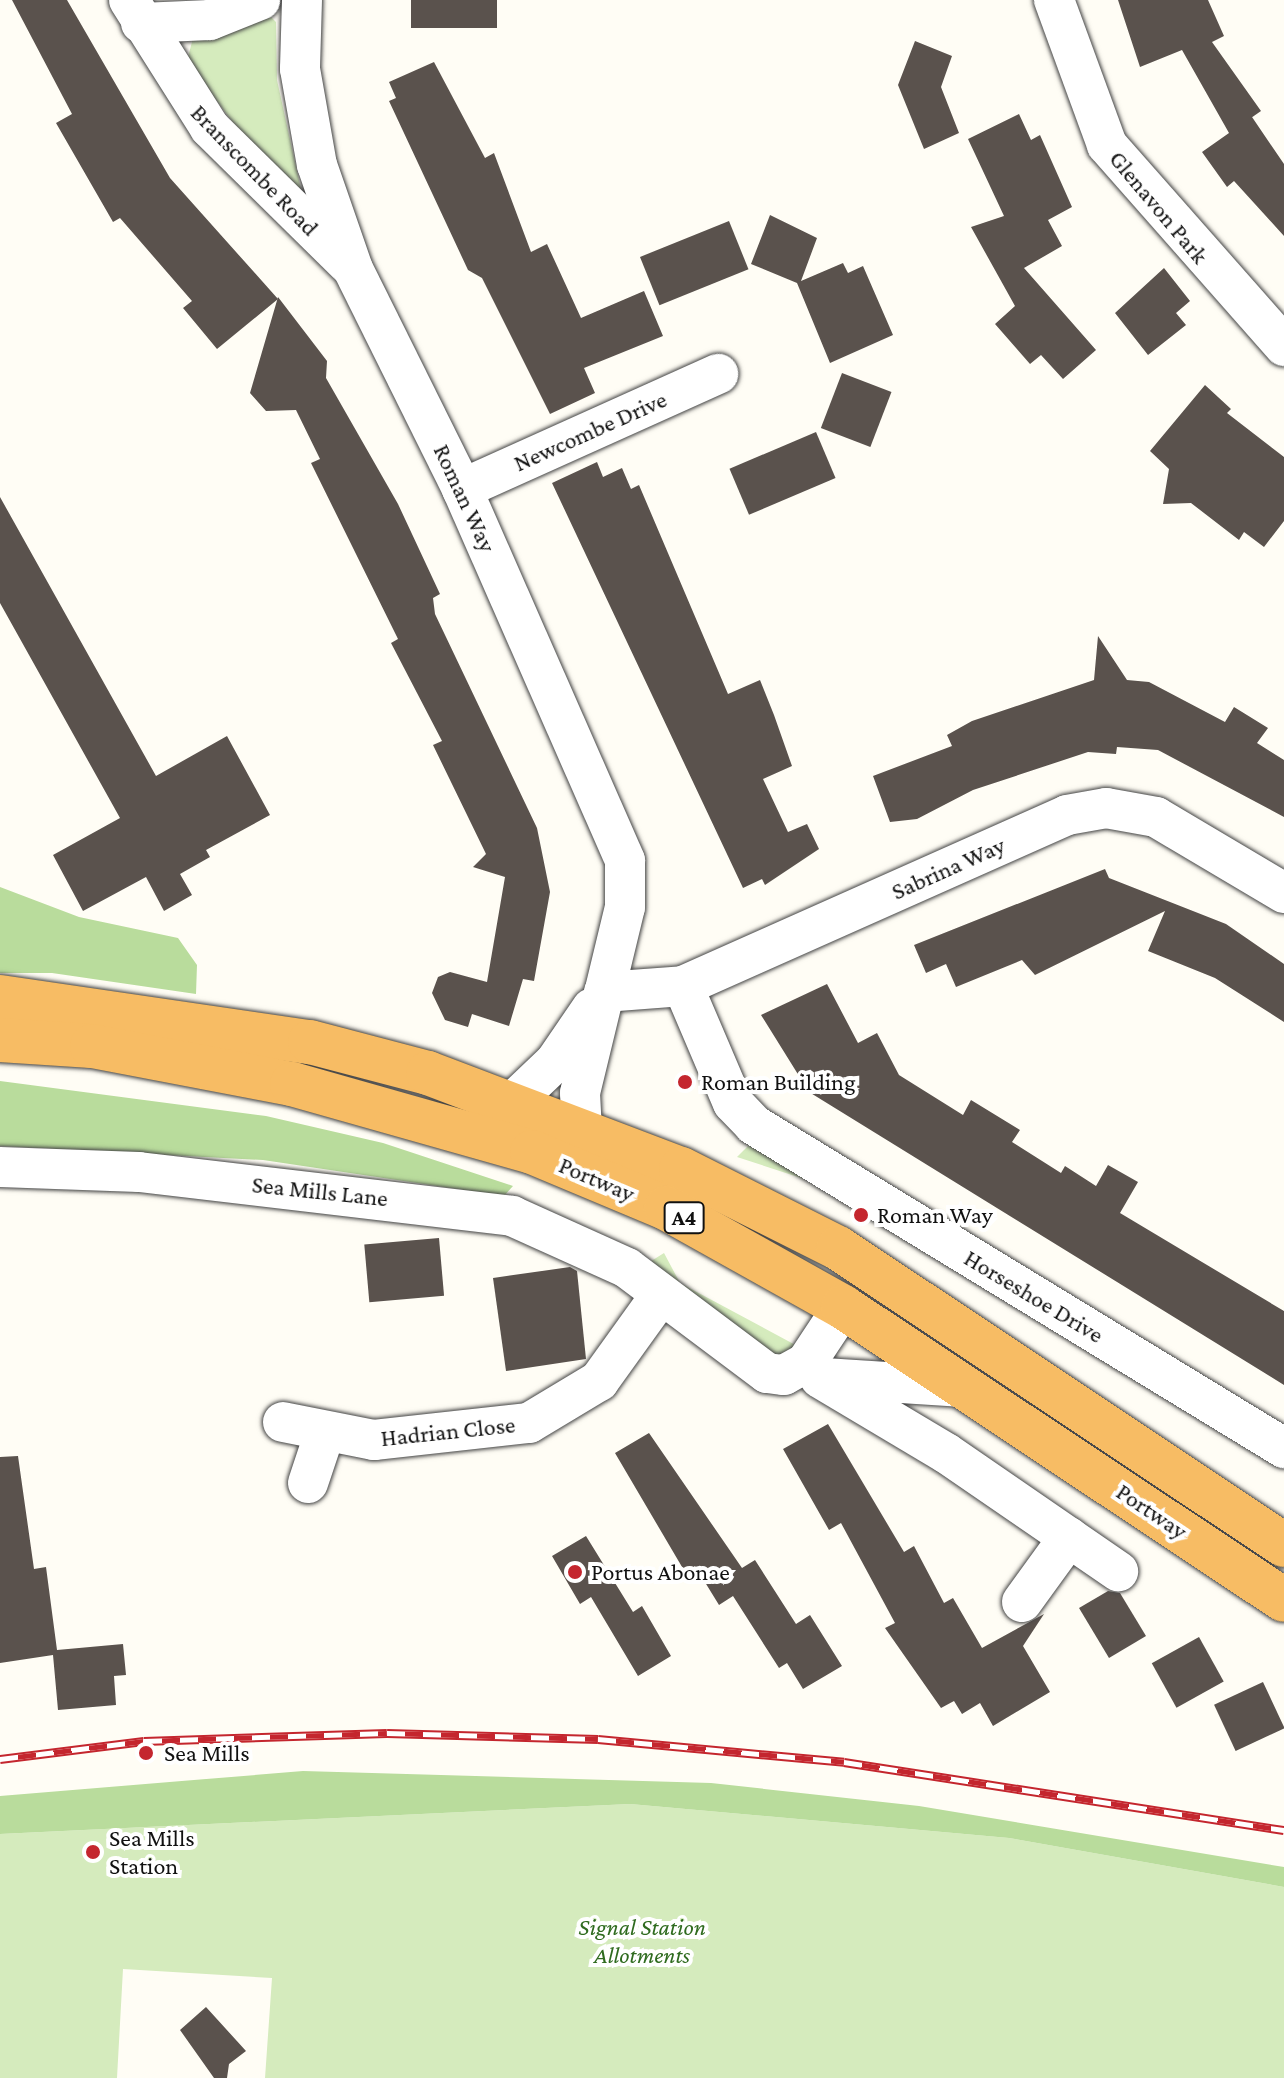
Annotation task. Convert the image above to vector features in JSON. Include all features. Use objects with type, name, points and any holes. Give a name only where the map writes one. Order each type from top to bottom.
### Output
[{"type":"highway","name":"Portway","points":[[0,997],[310,1042],[512,1103],[582,1128],[838,1248],[1284,1545]]},
{"type":"highway","name":"Portway","points":[[0,1040],[92,1046],[292,1084],[532,1152],[666,1208],[843,1307],[1284,1600]]},
{"type":"street","name":"Branscombe Road","points":[[135,11],[210,20],[260,0]]},
{"type":"street","name":"Roman Way","points":[[302,0],[300,69],[317,165],[353,269],[462,489],[618,837],[625,907],[580,1093],[582,1128]]},
{"type":"street","name":"Glenavon Park","points":[[1054,0],[1107,145],[1284,346]]},
{"type":"street","name":"Branscombe Road","points":[[135,11],[210,128],[353,269]]},
{"type":"street","name":"Newcombe Drive","points":[[462,489],[718,374]]},
{"type":"street","name":"Sabrina Way","points":[[604,992],[683,986],[1067,815],[1106,808],[1156,817],[1284,893]]},
{"type":"street","name":"Horseshoe Drive","points":[[683,986],[733,1103],[754,1125],[1284,1448]]},
{"type":"street","name":"Roman Way","points":[[512,1103],[555,1062],[604,992]]},
{"type":"street","name":"Sea Mills Lane","points":[[0,1167],[139,1172],[512,1216],[627,1268],[660,1296]]},
{"type":"street","points":[[660,1296],[767,1373],[964,1387]]},
{"type":"street","name":"Hadrian Close","points":[[283,1422],[324,1435],[441,1437],[541,1418],[599,1381],[660,1296]]},
{"type":"street","points":[[802,1377],[843,1307]]},
{"type":"street","points":[[802,1377],[1069,1537],[1118,1571]]},
{"type":"street","points":[[308,1483],[324,1435]]},
{"type":"street","points":[[1022,1602],[1069,1537]]},
{"type":"green space","points":[[267,13],[276,22],[277,80],[302,194],[243,136],[187,61],[193,38]]},
{"type":"green space","points":[[0,887],[79,917],[178,938],[197,965],[196,994],[52,973],[0,973]]},
{"type":"green space","points":[[0,1081],[266,1116],[383,1143],[513,1186],[504,1196],[263,1160],[0,1146]]},
{"type":"green space","points":[[756,1138],[835,1189],[737,1157]]},
{"type":"green space","points":[[664,1253],[680,1283],[801,1348],[777,1360],[648,1263]]},
{"type":"green space","points":[[303,1771],[711,1783],[919,1806],[1284,1867],[1284,1887],[1009,1838],[630,1804],[0,1834],[0,1796]]},
{"type":"green space","name":"Signal Station Allotments","points":[[630,1804],[1009,1838],[1284,1887],[1284,2078],[265,2078],[272,1978],[123,1969],[117,2078],[0,2078],[0,1834]]},
{"type":"building","points":[[12,0],[67,0],[170,178],[278,299],[217,349],[183,308],[192,301],[120,218],[113,222],[56,123],[72,114]]},
{"type":"building","points":[[411,0],[497,0],[497,28],[411,28]]},
{"type":"building","points":[[1118,0],[1208,0],[1224,36],[1212,42],[1261,111],[1252,117],[1284,164],[1284,236],[1234,181],[1227,187],[1202,152],[1229,133],[1182,50],[1140,67]]},
{"type":"building","points":[[915,41],[952,56],[941,87],[959,133],[924,149],[898,85]]},
{"type":"building","points":[[434,62],[485,158],[494,153],[531,252],[547,244],[581,318],[644,291],[663,336],[584,368],[595,393],[550,414],[482,278],[468,270],[389,101],[396,98],[389,82]]},
{"type":"building","points":[[1019,114],[1031,140],[1040,135],[1072,207],[1048,220],[1062,246],[1024,268],[1096,350],[1063,379],[1041,355],[1030,364],[995,324],[1015,306],[971,227],[1004,216],[968,139]]},
{"type":"building","points":[[770,215],[817,238],[801,281],[843,263],[848,273],[863,266],[893,335],[830,363],[797,283],[751,264]]},
{"type":"building","points":[[729,221],[748,269],[659,305],[640,257]]},
{"type":"building","points":[[1164,268],[1190,301],[1176,313],[1186,325],[1148,355],[1115,313]]},
{"type":"building","points":[[278,297],[327,361],[326,378],[398,504],[440,594],[433,598],[435,614],[537,828],[550,892],[534,981],[523,979],[509,1026],[472,1014],[468,1027],[445,1020],[432,993],[438,977],[450,972],[487,982],[505,877],[473,867],[486,854],[433,745],[442,741],[391,643],[398,639],[311,463],[320,459],[296,410],[266,411],[250,393]]},
{"type":"building","points":[[842,373],[891,392],[870,447],[821,428]]},
{"type":"building","points":[[1205,385],[1231,409],[1227,413],[1284,457],[1284,521],[1264,547],[1244,532],[1239,540],[1191,503],[1163,504],[1169,469],[1150,451]]},
{"type":"building","points":[[816,432],[836,478],[749,515],[729,469]]},
{"type":"building","points":[[597,462],[603,477],[622,468],[631,489],[639,485],[728,694],[760,680],[774,715],[792,766],[763,779],[788,832],[807,824],[819,849],[765,885],[762,879],[743,888],[552,483]]},
{"type":"building","points":[[0,497],[156,776],[227,736],[270,815],[206,850],[210,857],[180,874],[192,895],[164,911],[146,877],[83,911],[53,855],[120,818],[0,603]]},
{"type":"building","points":[[1098,636],[1127,680],[1149,682],[1225,722],[1234,707],[1268,728],[1257,743],[1284,760],[1284,817],[1158,750],[1117,747],[1116,754],[1088,752],[973,790],[917,819],[890,822],[873,776],[952,746],[947,735],[972,721],[1094,680]]},
{"type":"building","points":[[1105,869],[1109,878],[1226,924],[1284,964],[1284,1022],[1215,978],[1148,951],[1165,911],[1035,975],[1022,960],[956,987],[946,964],[926,973],[914,945]]},
{"type":"building","points":[[827,984],[858,1043],[877,1033],[899,1075],[963,1115],[971,1100],[1020,1130],[1012,1142],[1061,1173],[1065,1166],[1096,1186],[1108,1165],[1138,1182],[1120,1213],[1284,1311],[1284,1385],[809,1092],[761,1015]]},
{"type":"building","points":[[439,1238],[444,1296],[369,1302],[364,1245]]},
{"type":"building","points":[[570,1267],[577,1271],[586,1359],[506,1371],[493,1278]]},
{"type":"building","points":[[828,1424],[904,1552],[914,1546],[944,1603],[953,1598],[982,1648],[1044,1614],[1023,1646],[1050,1692],[993,1726],[980,1703],[962,1714],[954,1701],[941,1708],[885,1628],[895,1623],[841,1523],[829,1530],[783,1449]]},
{"type":"building","points":[[649,1433],[742,1568],[755,1560],[796,1624],[810,1615],[842,1666],[803,1689],[787,1663],[779,1668],[733,1596],[719,1605],[695,1566],[685,1572],[615,1453]]},
{"type":"building","points":[[18,1456],[34,1569],[46,1567],[57,1650],[123,1644],[126,1675],[114,1676],[116,1705],[58,1710],[53,1655],[0,1663],[0,1457]]},
{"type":"building","points":[[586,1536],[633,1612],[642,1606],[671,1656],[638,1676],[591,1597],[580,1604],[552,1556]]},
{"type":"building","points":[[1108,1591],[1120,1593],[1146,1636],[1109,1658],[1079,1608]]},
{"type":"building","points":[[1199,1637],[1224,1682],[1176,1708],[1152,1663]]},
{"type":"building","points":[[1263,1682],[1284,1728],[1236,1751],[1214,1705]]},
{"type":"building","points":[[206,2007],[246,2051],[229,2064],[227,2078],[214,2078],[180,2030]]},
{"type":"railway","points":[[0,1759],[144,1741],[387,1733],[598,1739],[844,1762],[1284,1830]]},
{"type":"place","name":"Roman Building","points":[[685,1082]]},
{"type":"place","name":"Roman Way","points":[[861,1215]]},
{"type":"place","name":"Portus Abonae","points":[[575,1572]]},
{"type":"place","name":"Sea Mills","points":[[146,1753]]},
{"type":"place","name":"Sea Mills Station","points":[[93,1852]]}]
